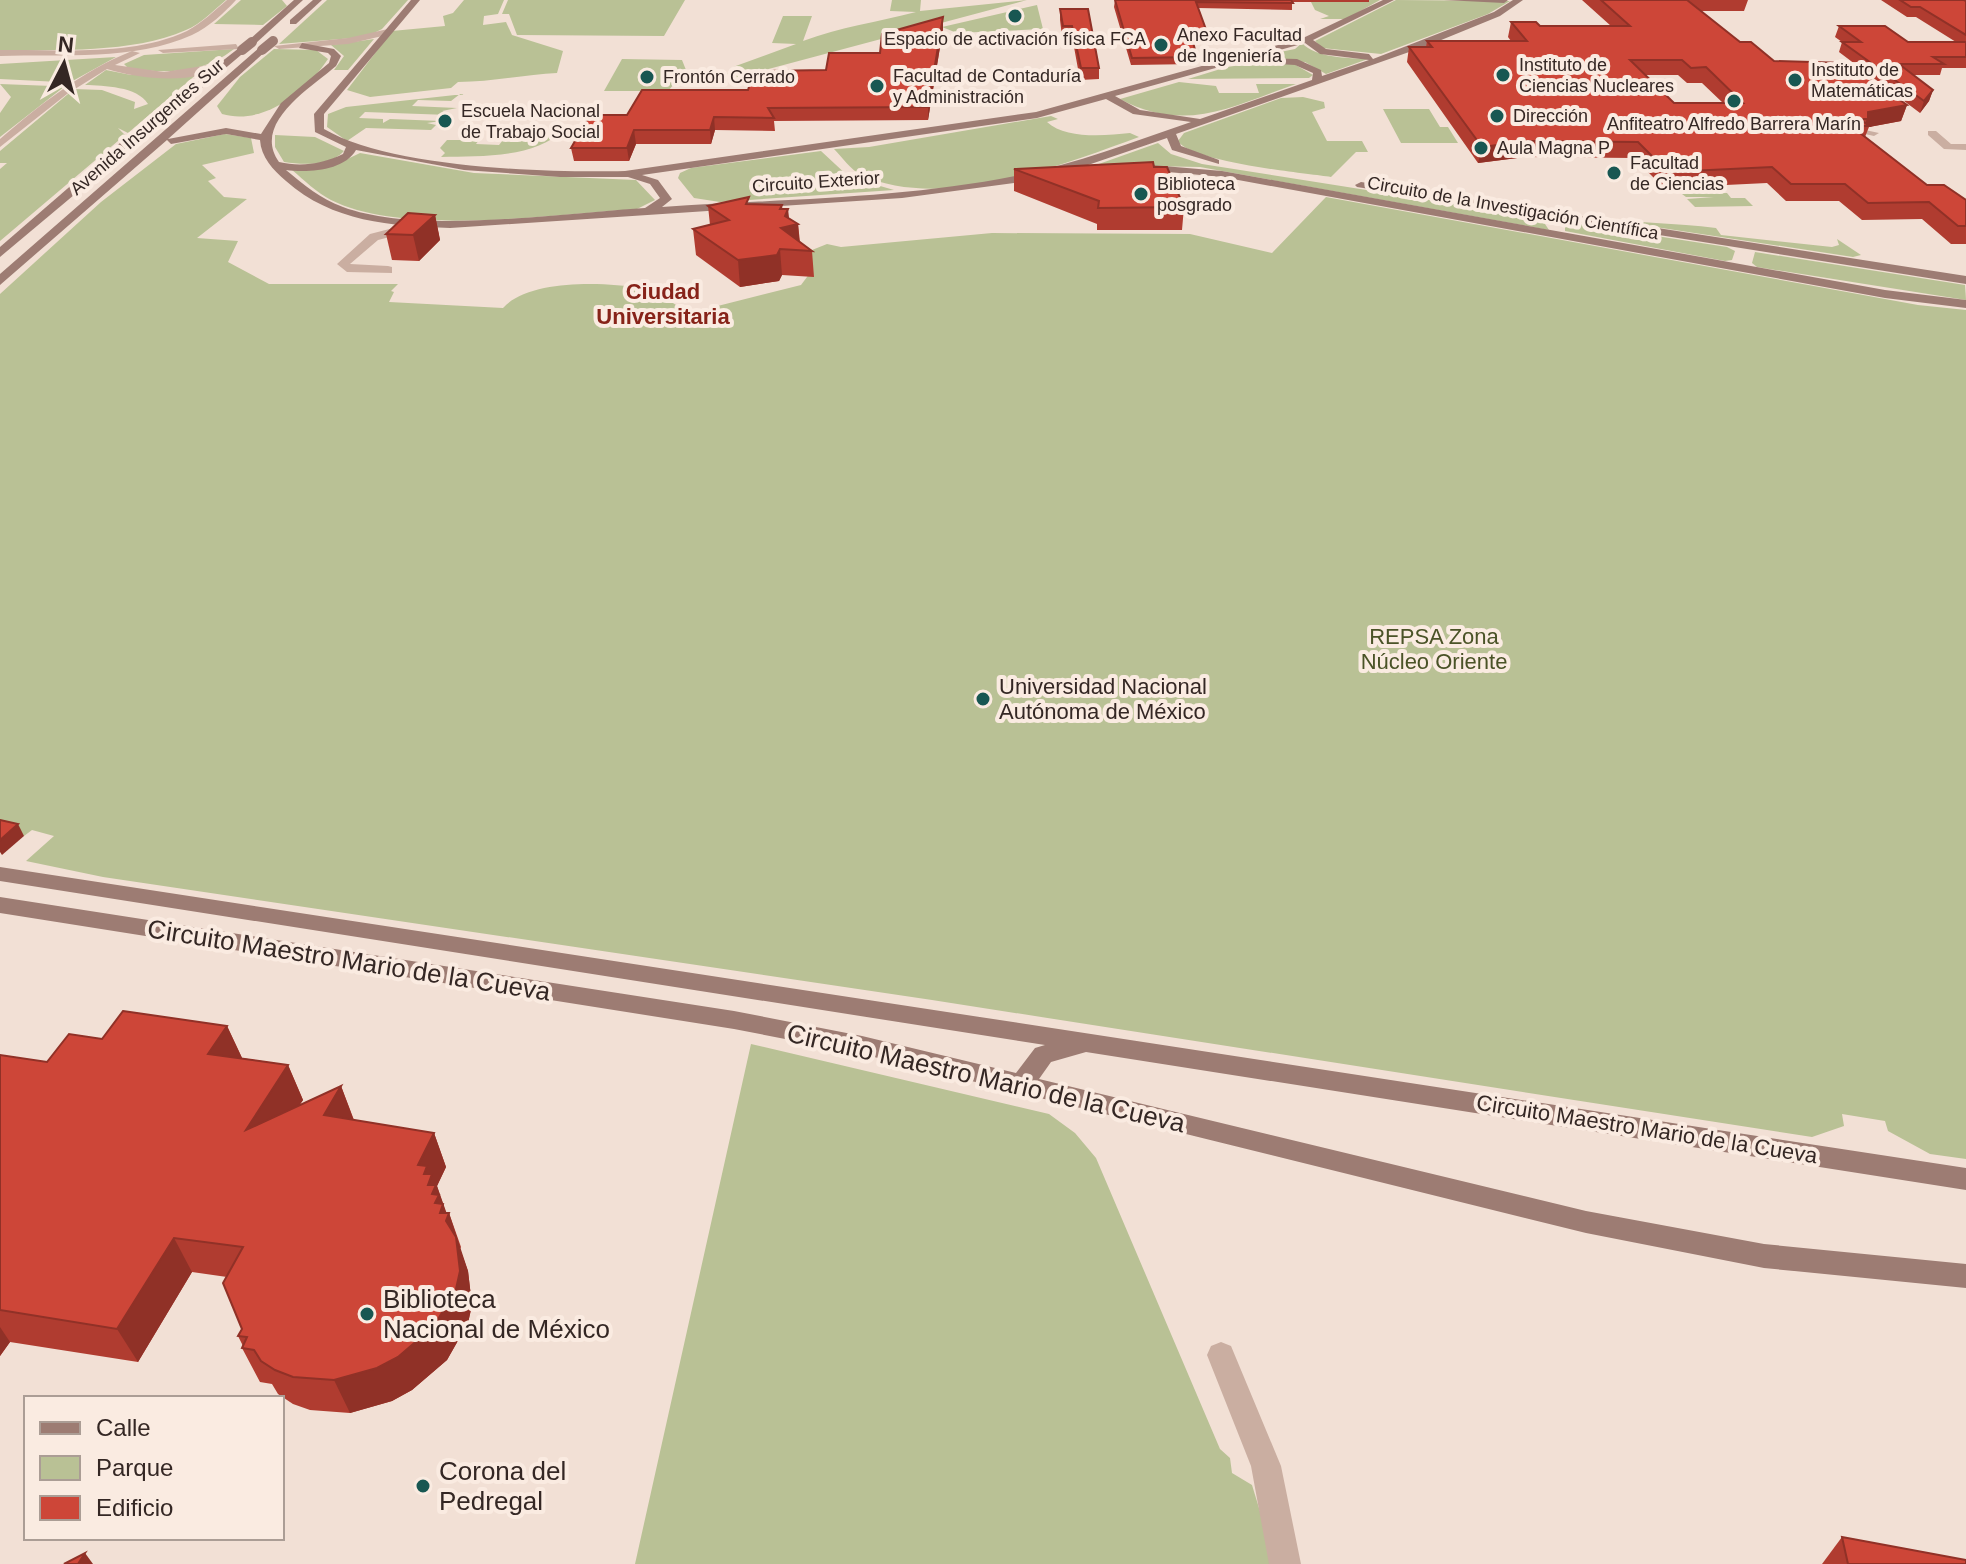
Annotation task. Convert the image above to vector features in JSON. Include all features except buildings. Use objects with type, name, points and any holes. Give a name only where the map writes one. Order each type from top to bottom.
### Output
[{"type":"street","points":[[187,34],[232,0]]},
{"type":"street","name":"Avenida Insurgentes Sur","points":[[0,281],[262,50],[276,44],[318,0]]},
{"type":"street","points":[[291,102],[319,99],[352,75],[416,0]]},
{"type":"street","name":"Circuito Exterior","points":[[319,99],[319,130],[352,147],[547,175],[625,174],[1018,119],[1306,40],[1390,0]]},
{"type":"street","points":[[1448,0],[1504,0]]},
{"type":"street","name":"Circuito Exterior","points":[[265,138],[266,150],[275,164],[308,197],[369,218],[431,223],[953,190],[1052,172],[1170,133],[1477,23],[1519,0]]},
{"type":"street","name":"Avenida Insurgentes Sur","points":[[0,253],[146,126],[222,66],[239,48],[252,42],[294,2]]},
{"type":"street","points":[[302,46],[358,40],[388,32]]},
{"type":"street","points":[[0,53],[139,44],[187,34],[211,36],[208,43],[185,48]]},
{"type":"street","points":[[1306,40],[1315,49],[1335,55],[1387,56]]},
{"type":"street","points":[[171,141],[226,131],[265,138],[279,114],[321,75],[336,56],[331,51],[276,44]]},
{"type":"street","points":[[0,62],[63,60],[185,48],[239,48]]},
{"type":"street","points":[[63,60],[58,56],[71,50]]},
{"type":"street","points":[[0,144],[62,93],[105,65],[135,53]]},
{"type":"street","points":[[1229,62],[1297,62],[1315,69],[1319,74],[1317,80]]},
{"type":"street","points":[[105,65],[136,73],[162,74],[222,66]]},
{"type":"street","points":[[321,75],[352,75]]},
{"type":"street","points":[[126,170],[171,141],[206,112],[227,82]]},
{"type":"street","points":[[1108,96],[1122,105],[1162,117],[1211,118]]},
{"type":"street","points":[[257,118],[279,114]]},
{"type":"street","name":"Circuito de la Investigación Científica","points":[[1170,133],[1171,142],[1183,153],[1224,164],[1966,280]]},
{"type":"street","points":[[1932,133],[1948,147],[1966,147]]},
{"type":"street","points":[[275,164],[299,168],[322,165],[347,156],[352,147]]},
{"type":"street","points":[[678,167],[669,174],[668,180],[682,195],[712,206]]},
{"type":"street","points":[[1052,172],[1111,167]]},
{"type":"street","name":"Circuito de la Investigación Científica","points":[[1125,167],[1194,169],[1731,266],[1966,304]]},
{"type":"street","points":[[625,174],[654,182],[666,199],[649,210]]},
{"type":"street","points":[[369,218],[374,237]]},
{"type":"street","points":[[1566,237],[1555,226],[1558,222],[1573,219]]},
{"type":"street","points":[[388,270],[344,267],[374,237],[431,223]]},
{"type":"street","points":[[1731,266],[1741,264],[1746,249],[1740,244]]},
{"type":"street","name":"Circuito Maestro Mario de la Cueva","points":[[0,874],[1966,1179]]},
{"type":"street","name":"Circuito Maestro Mario de la Cueva","points":[[0,905],[734,1020],[862,1045],[1586,1222],[1764,1256],[1966,1276]]},
{"type":"street","points":[[1021,1085],[1043,1055],[1057,1048],[1098,1042]]},
{"type":"street","points":[[1221,1355],[1266,1466],[1285,1564]]},
{"type":"green space","points":[[0,0],[226,0],[202,21],[165,38],[94,49],[0,51]]},
{"type":"green space","points":[[241,0],[282,0],[287,6],[263,25],[214,24]]},
{"type":"green space","points":[[327,0],[408,0],[382,29],[366,37],[279,44]]},
{"type":"green space","points":[[464,0],[504,0],[498,14],[484,16],[483,25],[506,22],[512,35],[563,51],[557,73],[458,82],[451,88],[370,97],[347,90],[392,31],[445,26],[443,16],[453,13]]},
{"type":"green space","points":[[508,0],[685,0],[664,36],[517,35],[509,14],[502,14]]},
{"type":"green space","points":[[892,0],[921,0],[920,11],[1027,0],[720,82],[733,67],[796,44],[772,43],[783,16],[812,16],[803,41],[916,12],[890,11]]},
{"type":"green space","points":[[1380,0],[1346,19],[1320,19],[1329,16],[1315,10],[1311,2]]},
{"type":"green space","points":[[1396,0],[1510,1],[1488,14],[1381,54],[1322,48],[1315,41]]},
{"type":"green space","name":"Espacio de activación física FCA","points":[[1037,5],[1043,29],[957,33],[942,27]]},
{"type":"green space","points":[[374,39],[348,70],[334,70],[344,56],[331,45]]},
{"type":"green space","points":[[1302,43],[1315,52],[1368,59],[1326,74],[1305,62],[1246,59],[1295,49]]},
{"type":"green space","points":[[234,49],[210,63],[184,70],[129,69],[124,64],[144,55]]},
{"type":"green space","points":[[274,49],[316,50],[328,59],[296,94],[268,111],[253,115],[222,114],[217,106],[240,77]]},
{"type":"green space","points":[[116,57],[69,83],[0,137],[0,113],[11,97],[0,84],[52,86],[59,82],[0,79],[0,64]]},
{"type":"green space","name":"Frontón Cerrado","points":[[622,59],[682,60],[686,70],[668,91],[604,91]]},
{"type":"green space","points":[[1263,62],[1294,64],[1313,75],[1309,78],[1188,79],[1227,67]]},
{"type":"green space","points":[[106,70],[131,75],[198,73],[128,133],[118,128],[125,135],[0,241],[0,169],[7,163],[0,163],[0,151],[74,89],[102,90],[135,102],[134,109],[148,104],[128,90],[85,85]]},
{"type":"green space","points":[[1179,82],[1216,86],[1219,93],[1259,93],[1256,84],[1296,84],[1230,108],[1188,115],[1166,115],[1120,99]]},
{"type":"green space","points":[[459,95],[451,101],[418,100],[412,106],[457,108],[442,111],[449,115],[365,112],[359,118],[383,119],[383,123],[390,119],[441,121],[427,123],[436,125],[431,130],[366,128],[347,141],[327,127],[328,114],[346,107]]},
{"type":"green space","points":[[1303,97],[1324,102],[1325,108],[1312,112],[1327,141],[1362,141],[1368,152],[1356,152],[1331,177],[1225,161],[1203,155],[1178,141],[1184,133],[1281,98]]},
{"type":"green space","points":[[1383,109],[1429,109],[1440,127],[1448,127],[1458,143],[1401,143]]},
{"type":"green space","points":[[1051,116],[1058,119],[1047,122],[1074,134],[1130,133],[1139,137],[1039,171],[965,187],[928,189],[893,185],[861,175],[834,149],[869,147]]},
{"type":"green space","points":[[505,127],[528,138],[565,129],[552,139],[522,151],[489,156],[441,157],[445,153],[440,148],[447,140],[479,140],[476,144],[499,145],[503,140],[494,139]]},
{"type":"green space","name":"REPSA Zona Núcleo Oriente","points":[[225,134],[251,138],[254,153],[202,165],[216,178],[208,181],[224,197],[247,199],[197,238],[238,241],[228,262],[269,284],[398,284],[391,291],[394,292],[389,302],[503,308],[530,292],[548,287],[588,284],[646,290],[690,313],[801,285],[813,269],[797,256],[827,244],[841,247],[992,233],[1190,234],[1272,253],[1326,197],[1918,305],[1966,310],[1966,1159],[1930,1154],[1888,1131],[1885,1121],[1842,1114],[1844,1126],[1812,1137],[932,1000],[103,877],[26,861],[54,836],[32,830],[24,836],[0,830],[0,294],[101,202],[176,144]]},
{"type":"green space","points":[[275,135],[315,137],[344,151],[324,162],[284,162],[275,147]]},
{"type":"green space","points":[[1158,143],[1171,154],[1202,164],[1549,219],[1545,224],[1549,230],[1200,167],[1096,165]]},
{"type":"green space","points":[[821,151],[849,177],[894,190],[720,202],[694,198],[678,178],[680,173],[691,168]]},
{"type":"green space","points":[[360,153],[474,173],[636,180],[655,200],[637,209],[523,218],[398,218],[362,211],[331,200],[292,170],[335,165]]},
{"type":"green space","points":[[1727,193],[1731,198],[1745,198],[1753,206],[1695,207],[1687,199],[1714,197],[1686,197],[1682,194]]},
{"type":"green space","points":[[1596,218],[1716,228],[1721,235],[1832,247],[1839,245],[1837,239],[1861,255],[1853,257]]},
{"type":"green space","points":[[1565,224],[1727,247],[1735,251],[1732,260],[1725,261],[1565,231]]},
{"type":"green space","points":[[1755,252],[1965,285],[1966,300],[1757,267],[1752,263]]},
{"type":"green space","points":[[751,1044],[1049,1114],[1075,1133],[1096,1158],[1220,1449],[1230,1458],[1232,1473],[1252,1485],[1276,1564],[635,1564]]},
{"type":"place","name":"Espacio de activación física FCA","points":[[1015,16]]},
{"type":"place","name":"Anexo Facultad de Ingeniería","points":[[1161,45]]},
{"type":"place","name":"Instituto de Ciencias Nucleares","points":[[1503,75]]},
{"type":"place","name":"Frontón Cerrado","points":[[647,77]]},
{"type":"place","name":"Instituto de Matemáticas","points":[[1795,80]]},
{"type":"place","name":"Facultad de Contaduría y Administración","points":[[877,86]]},
{"type":"place","name":"Anfiteatro Alfredo Barrera Marín","points":[[1734,101]]},
{"type":"place","name":"Dirección","points":[[1497,116]]},
{"type":"place","name":"Escuela Nacional de Trabajo Social","points":[[445,121]]},
{"type":"place","name":"Aula Magna P","points":[[1481,148]]},
{"type":"place","name":"Facultad de Ciencias","points":[[1614,173]]},
{"type":"place","name":"Biblioteca posgrado","points":[[1141,194]]},
{"type":"place","name":"Universidad Nacional Autónoma de México","points":[[983,699]]},
{"type":"place","name":"Biblioteca Nacional de México","points":[[367,1314]]},
{"type":"place","name":"Corona del Pedregal","points":[[423,1486]]},
{"type":"district","name":"Ciudad Universitaria","points":[[663,304]]}]
